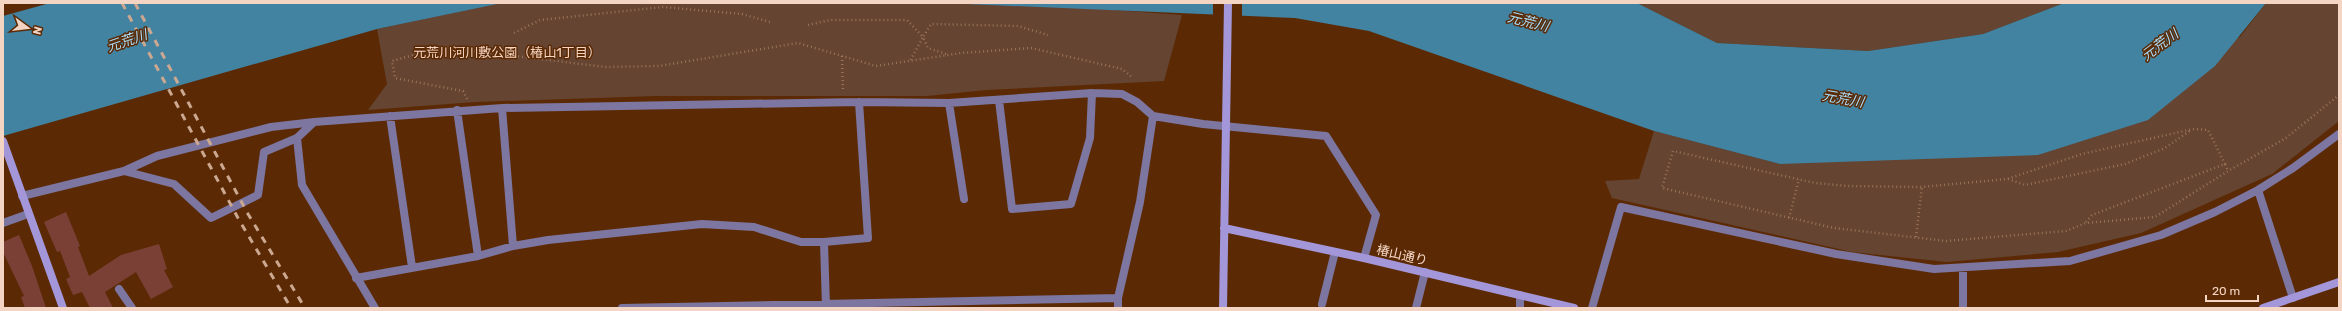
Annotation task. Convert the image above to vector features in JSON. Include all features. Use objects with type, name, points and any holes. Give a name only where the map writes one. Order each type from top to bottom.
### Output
[{"type":"street","points":[[1223,308],[1228,3]]},
{"type":"street","points":[[999,100],[1012,209],[1071,204],[1090,138],[1092,93]]},
{"type":"street","points":[[22,196],[124,171],[158,156],[263,129],[314,122],[457,110],[502,108],[843,102],[949,104],[1092,93],[1122,94],[1137,102],[1153,116],[1226,126],[1326,136],[1376,215],[1364,258]]},
{"type":"street","points":[[356,278],[478,256],[513,246],[548,240],[702,224],[754,226],[801,242],[824,242],[868,238],[859,102]]},
{"type":"street","points":[[949,104],[964,199]]},
{"type":"street","points":[[502,108],[513,246]]},
{"type":"street","points":[[457,110],[478,256]]},
{"type":"street","points":[[390,116],[412,267]]},
{"type":"street","points":[[1118,308],[1118,298],[1140,202],[1153,116]]},
{"type":"street","points":[[124,171],[174,184],[211,218],[258,195],[264,152],[297,138],[314,122]]},
{"type":"street","points":[[1592,308],[1621,207],[1836,254],[1934,269],[2070,261],[2161,235],[2258,190],[2293,168],[2339,134]]},
{"type":"street","points":[[297,138],[302,185],[375,308]]},
{"type":"street","points":[[3,140],[62,308]]},
{"type":"street","points":[[2258,190],[2293,298]]},
{"type":"street","points":[[3,223],[28,214]]},
{"type":"street","name":"椿山通り","points":[[1224,228],[1364,258],[1574,308]]},
{"type":"street","points":[[824,242],[826,306]]},
{"type":"street","points":[[1322,304],[1335,252]]},
{"type":"street","points":[[1963,268],[1963,308]]},
{"type":"street","points":[[1416,308],[1425,272]]},
{"type":"street","points":[[2262,308],[2339,282]]},
{"type":"street","points":[[119,289],[132,308]]},
{"type":"street","points":[[1520,295],[1520,308]]},
{"type":"street","points":[[622,308],[826,306],[1118,298]]},
{"type":"path","points":[[514,33],[540,20],[663,7],[742,14],[770,22]]},
{"type":"path","points":[[808,25],[830,20],[907,20],[923,37],[928,48],[948,55]]},
{"type":"path","points":[[910,61],[930,24],[1018,26],[1048,35]]},
{"type":"path","points":[[467,99],[463,91],[396,78],[392,61],[441,47],[605,67],[659,66],[798,43],[876,66],[948,55],[1031,48],[1122,69],[1133,78]]},
{"type":"path","points":[[842,56],[843,102]]},
{"type":"path","points":[[2228,171],[2208,130],[2193,129],[2082,154],[2008,179],[1922,188],[1848,186],[1799,179],[1673,151],[1662,188],[1834,228],[1946,241],[2066,231],[2086,223],[2155,217],[2228,171],[2286,138],[2339,95]]},
{"type":"path","points":[[2008,179],[2025,185],[2125,164],[2164,148],[2193,129]]},
{"type":"path","points":[[2086,223],[2092,215],[2225,164]]},
{"type":"path","points":[[1789,218],[1799,179]]},
{"type":"path","points":[[1916,237],[1922,188]]},
{"type":"green space","name":"元荒川河川敷公園（椿山1丁目）","points":[[500,3],[1017,3],[1182,15],[1164,81],[986,90],[927,96],[655,96],[475,102],[368,110],[387,84],[377,29]]},
{"type":"green space","points":[[1637,3],[2064,3],[1983,34],[1868,51],[1717,43]]},
{"type":"green space","points":[[2266,3],[2339,3],[2339,121],[2272,174],[2141,233],[2058,252],[1947,262],[1852,252],[1612,198],[1605,181],[1639,179],[1654,131],[1780,164],[2240,37]]},
{"type":"water","name":"元荒川","points":[[50,3],[502,3],[377,29],[3,136],[3,16]]},
{"type":"water","name":"元荒川","points":[[943,3],[1637,3],[1717,43],[1868,51],[1983,34],[2064,3],[2266,3],[2215,66],[2148,120],[2038,155],[1780,164],[1654,131],[1369,31],[1295,18]]},
{"type":"pier","points":[[1213,3],[1242,3],[1242,18],[1213,16]]},
{"type":"building","points":[[66,212],[80,246],[78,247],[89,276],[121,255],[159,244],[167,269],[164,270],[173,287],[151,299],[136,272],[105,292],[113,308],[90,308],[82,292],[73,295],[66,279],[70,277],[60,251],[57,252],[44,222]]},
{"type":"building","points":[[19,235],[32,266],[46,308],[25,308],[21,297],[24,296],[3,252],[3,242]]},
{"type":"railway","points":[[122,3],[238,218],[291,308]]},
{"type":"railway","points":[[135,3],[248,214],[305,308]]}]
